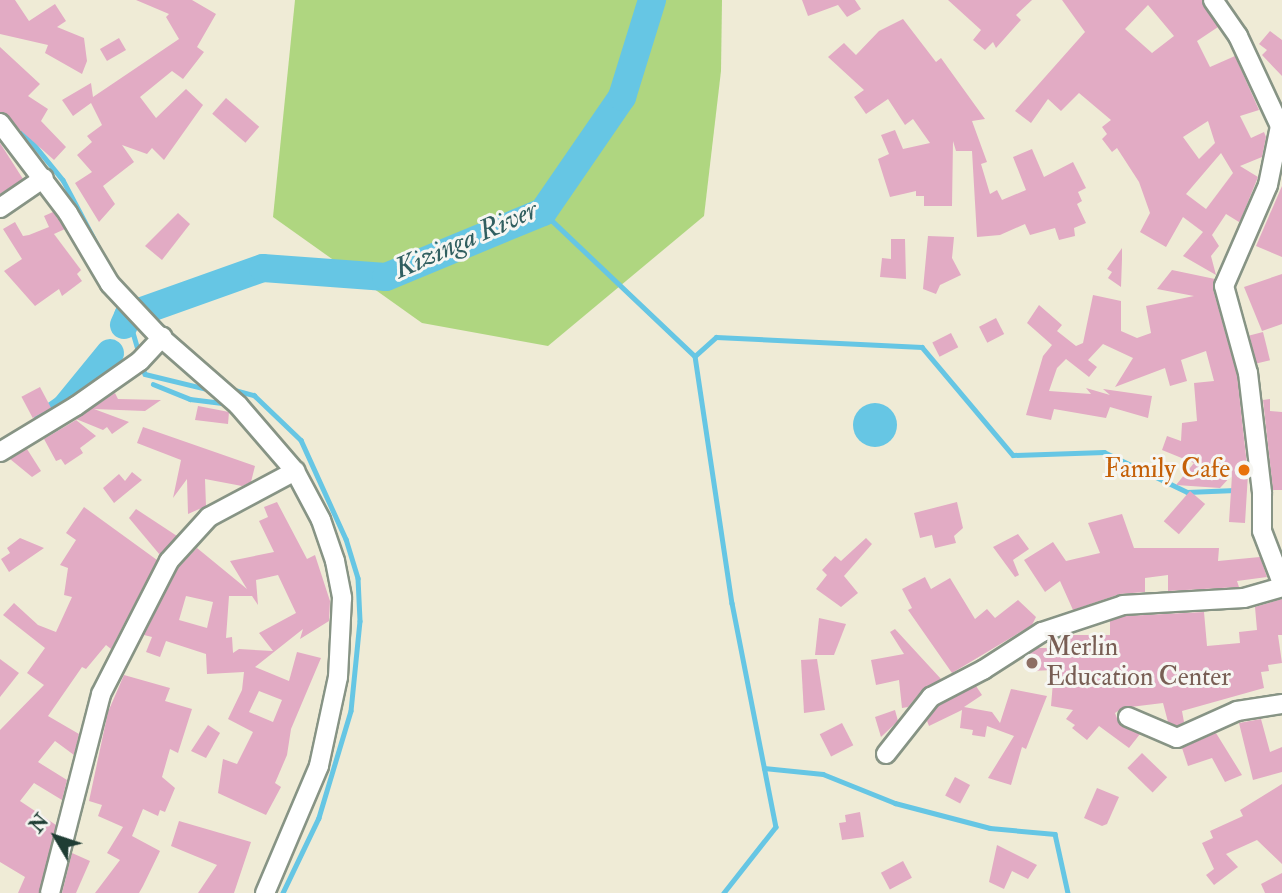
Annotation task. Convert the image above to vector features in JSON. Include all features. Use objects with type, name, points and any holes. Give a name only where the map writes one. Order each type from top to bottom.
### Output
[{"type":"street","points":[[886,754],[931,697],[1042,632],[1123,605],[1244,598],[1282,585],[1262,531],[1262,493],[1248,373],[1224,286],[1268,185],[1280,125],[1238,36],[1213,0]]},
{"type":"street","points":[[0,124],[44,178],[110,284],[159,335],[239,405],[295,471],[335,561],[342,598],[338,677],[320,766],[265,893]]},
{"type":"street","points":[[0,208],[44,178]]},
{"type":"street","points":[[0,452],[76,407],[140,360],[159,335]]},
{"type":"street","points":[[50,893],[101,694],[169,561],[209,517],[295,471]]},
{"type":"street","points":[[1128,717],[1177,738],[1237,711],[1282,704]]},
{"type":"green space","points":[[295,0],[722,0],[721,71],[704,216],[548,346],[422,323],[273,217]]},
{"type":"water","points":[[875,403],[890,410],[897,425],[890,440],[875,447],[860,440],[853,425],[860,410]]},
{"type":"building","points":[[0,0],[15,0],[29,21],[55,4],[66,21],[57,27],[84,38],[87,61],[82,74],[45,53],[48,45],[0,34]]},
{"type":"building","points":[[136,0],[192,0],[216,14],[197,47],[204,52],[183,79],[172,71],[140,97],[156,118],[186,89],[203,105],[164,160],[152,148],[147,154],[122,145],[134,162],[103,186],[115,204],[99,222],[75,183],[92,172],[77,155],[92,142],[87,136],[102,125],[91,103],[73,116],[62,100],[91,83],[93,97],[179,39],[166,17],[169,14]]},
{"type":"building","points":[[802,0],[855,0],[861,9],[847,17],[838,5],[808,16]]},
{"type":"building","points":[[948,0],[1032,0],[1016,15],[1021,20],[996,48],[993,42],[985,50],[973,40],[981,30]]},
{"type":"building","points":[[1062,0],[1202,0],[1218,27],[1197,41],[1210,67],[1235,56],[1259,110],[1240,116],[1251,138],[1264,132],[1266,137],[1262,157],[1240,166],[1258,177],[1241,219],[1239,222],[1226,214],[1212,235],[1219,246],[1211,256],[1216,275],[1183,256],[1203,232],[1183,217],[1166,247],[1140,232],[1150,213],[1139,182],[1117,148],[1112,152],[1102,139],[1107,134],[1102,127],[1111,120],[1079,93],[1061,111],[1048,99],[1031,123],[1015,111],[1085,32]],"holes":[[[1148,5],[1174,36],[1152,53],[1125,29]],[[1208,121],[1215,143],[1199,159],[1183,137]],[[1221,153],[1233,173],[1206,209],[1186,194]]]},
{"type":"building","points":[[903,19],[936,62],[941,58],[985,119],[972,121],[987,162],[981,164],[990,194],[997,190],[1002,200],[1026,190],[1013,157],[1032,149],[1044,177],[1073,162],[1086,188],[1078,192],[1082,201],[1077,204],[1086,223],[1074,228],[1075,236],[1059,240],[1055,228],[1030,235],[1025,224],[1000,235],[977,237],[972,151],[956,151],[953,141],[952,206],[924,206],[924,196],[916,196],[916,191],[890,197],[878,159],[889,154],[881,135],[895,130],[903,149],[930,143],[913,119],[905,125],[888,99],[866,114],[854,97],[864,90],[828,57],[844,43],[856,55],[879,31]]},
{"type":"building","points":[[1270,31],[1282,40],[1282,76],[1262,55],[1267,50],[1259,44]]},
{"type":"building","points":[[119,38],[126,50],[107,61],[100,49]]},
{"type":"building","points":[[0,47],[40,84],[28,96],[48,109],[41,121],[66,147],[54,160],[0,112]]},
{"type":"building","points":[[226,98],[259,127],[245,143],[212,114]]},
{"type":"building","points":[[0,143],[23,179],[0,194]]},
{"type":"building","points":[[1282,186],[1282,257],[1256,246]]},
{"type":"building","points":[[53,212],[65,229],[54,234],[81,270],[77,274],[82,281],[62,296],[59,289],[35,306],[4,271],[22,259],[3,229],[15,222],[23,236],[29,235],[49,227],[44,216]]},
{"type":"building","points":[[178,213],[190,224],[162,260],[145,246]]},
{"type":"building","points":[[928,236],[954,237],[952,258],[961,275],[940,285],[936,294],[923,289]]},
{"type":"building","points":[[891,239],[905,239],[906,279],[880,277],[882,258],[891,259]]},
{"type":"building","points":[[1122,248],[1121,287],[1108,278],[1112,272],[1107,269]]},
{"type":"building","points":[[1172,270],[1215,279],[1213,289],[1237,375],[1248,474],[1245,523],[1229,522],[1232,475],[1220,488],[1176,485],[1194,463],[1162,450],[1167,436],[1181,441],[1182,423],[1197,421],[1194,383],[1214,381],[1206,351],[1181,360],[1187,381],[1170,386],[1165,368],[1115,387],[1133,358],[1103,344],[1088,360],[1097,367],[1089,377],[1066,359],[1057,368],[1049,391],[1091,394],[1086,388],[1110,395],[1103,389],[1152,396],[1148,418],[1110,407],[1106,418],[1054,409],[1051,420],[1026,415],[1043,356],[1052,345],[1027,323],[1039,305],[1062,325],[1057,331],[1076,346],[1083,343],[1093,295],[1121,301],[1121,331],[1137,338],[1151,333],[1146,306],[1194,296],[1157,289]]},
{"type":"building","points":[[1282,274],[1282,324],[1262,331],[1244,287]]},
{"type":"building","points":[[996,318],[1004,334],[987,343],[979,327]]},
{"type":"building","points":[[1263,332],[1270,360],[1256,364],[1249,335]]},
{"type":"building","points":[[951,333],[958,347],[940,357],[932,343]]},
{"type":"building","points":[[40,387],[51,408],[33,418],[21,397]]},
{"type":"building","points":[[115,393],[118,399],[161,400],[145,411],[94,409],[129,422],[112,434],[107,427],[103,430],[76,419]]},
{"type":"building","points":[[1270,399],[1270,411],[1282,412],[1282,490],[1273,490],[1263,400]]},
{"type":"building","points":[[198,406],[229,412],[228,424],[195,420]]},
{"type":"building","points":[[76,420],[96,436],[80,448],[83,453],[65,465],[61,459],[56,461],[44,439]]},
{"type":"building","points":[[143,427],[255,466],[251,482],[242,486],[205,479],[206,506],[188,514],[187,479],[173,498],[181,460],[137,443]]},
{"type":"building","points":[[27,449],[41,471],[32,477],[10,459]]},
{"type":"building","points":[[132,472],[142,480],[114,503],[103,488],[119,474],[125,481]]},
{"type":"building","points":[[1190,491],[1205,504],[1179,534],[1164,521]]},
{"type":"building","points":[[277,502],[307,559],[315,555],[330,601],[329,621],[300,639],[303,629],[255,667],[289,681],[297,652],[321,658],[291,729],[287,755],[275,783],[281,787],[266,815],[218,793],[223,759],[237,764],[253,732],[228,719],[242,690],[244,672],[207,674],[206,654],[166,641],[160,657],[146,652],[152,637],[144,635],[178,568],[197,548],[247,589],[230,561],[274,552],[259,521],[268,517],[264,507]],"holes":[[[278,575],[296,613],[259,633],[273,651],[239,649],[233,653],[232,637],[226,638],[229,596],[252,596],[258,605],[256,580]],[[186,596],[213,602],[207,628],[179,620]],[[259,691],[282,700],[273,722],[249,712]]]},
{"type":"building","points":[[957,502],[963,528],[954,536],[956,543],[935,548],[932,535],[920,538],[914,513]]},
{"type":"building","points":[[84,507],[157,560],[111,649],[106,645],[86,669],[82,667],[48,716],[79,734],[74,755],[55,741],[38,762],[67,780],[62,800],[34,783],[20,801],[56,825],[39,893],[18,893],[25,877],[0,862],[0,730],[44,685],[27,673],[45,648],[3,615],[14,603],[38,625],[56,632],[72,597],[64,595],[68,568],[60,565],[76,540],[66,533]]},
{"type":"building","points":[[136,509],[177,536],[160,555],[129,518]]},
{"type":"building","points":[[1122,514],[1134,548],[1219,548],[1218,561],[1260,557],[1267,577],[1237,581],[1239,587],[1168,591],[1168,575],[1145,578],[1145,592],[1120,594],[1073,610],[1060,581],[1045,592],[1024,560],[1053,542],[1066,561],[1100,553],[1088,523]]},
{"type":"building","points":[[1018,534],[1029,549],[1013,560],[1019,575],[1015,577],[993,547]]},
{"type":"building","points":[[20,538],[44,548],[9,572],[1,559],[10,553],[7,548]]},
{"type":"building","points":[[866,538],[872,544],[844,576],[858,593],[841,607],[816,589],[827,575],[822,570],[835,556],[841,561]]},
{"type":"building","points":[[925,577],[931,589],[950,578],[975,619],[987,609],[995,618],[1018,600],[1036,617],[1032,625],[952,673],[908,610],[912,608],[902,589]]},
{"type":"building","points":[[1282,599],[1282,635],[1278,635],[1282,663],[1268,665],[1269,671],[1261,672],[1264,688],[1182,711],[1184,722],[1177,726],[1168,722],[1163,703],[1122,708],[1115,713],[1119,723],[1140,734],[1129,748],[1099,726],[1087,740],[1072,728],[1075,725],[1066,719],[1073,710],[1051,706],[1054,670],[1030,671],[1030,653],[1038,648],[1062,648],[1062,637],[1070,635],[1110,635],[1110,621],[1125,616],[1204,612],[1207,646],[1240,643],[1239,632],[1257,630],[1255,607]]},
{"type":"building","points":[[819,618],[846,624],[834,655],[815,655]]},
{"type":"building","points":[[895,629],[941,679],[922,690],[908,707],[902,708],[899,680],[876,685],[871,660],[904,654],[890,632]]},
{"type":"building","points":[[0,659],[19,673],[0,697]]},
{"type":"building","points":[[817,659],[825,710],[804,713],[801,660]]},
{"type":"building","points":[[124,675],[170,688],[165,701],[192,709],[178,753],[170,749],[162,777],[175,788],[165,812],[160,810],[158,816],[143,809],[132,836],[160,851],[143,886],[139,893],[95,893],[120,860],[107,853],[123,827],[98,816],[102,805],[89,801],[108,712]]},
{"type":"building","points":[[976,686],[982,695],[964,707],[992,712],[1000,723],[1011,689],[1047,696],[1026,749],[1022,747],[1011,785],[988,778],[1014,736],[987,726],[985,737],[972,735],[973,730],[960,728],[962,710],[929,726],[927,721],[938,706]]},
{"type":"building","points":[[895,710],[898,721],[881,737],[875,717]]},
{"type":"building","points":[[1261,719],[1270,752],[1282,747],[1282,772],[1253,780],[1239,723]]},
{"type":"building","points":[[842,723],[853,745],[831,757],[820,734]]},
{"type":"building","points":[[208,725],[220,733],[206,758],[191,751]]},
{"type":"building","points":[[1216,733],[1242,775],[1225,782],[1212,758],[1188,766],[1182,748]]},
{"type":"building","points":[[1142,753],[1167,777],[1153,792],[1127,768]]},
{"type":"building","points":[[955,777],[970,785],[960,804],[945,796]]},
{"type":"building","points":[[1282,784],[1282,864],[1257,840],[1226,854],[1238,867],[1214,885],[1206,875],[1214,869],[1202,843],[1213,838],[1210,831],[1243,816],[1240,810]]},
{"type":"building","points":[[1097,788],[1119,797],[1107,824],[1102,826],[1084,818]]},
{"type":"building","points":[[860,812],[864,837],[842,840],[839,823],[846,822],[845,815]]},
{"type":"building","points":[[179,821],[251,842],[234,893],[198,893],[217,865],[171,846]]},
{"type":"building","points":[[997,845],[1037,865],[1028,879],[1012,871],[1004,889],[989,882]]},
{"type":"building","points":[[72,853],[90,861],[76,893],[62,893]]},
{"type":"building","points":[[903,861],[912,878],[890,890],[881,873]]},
{"type":"building","points":[[1282,873],[1282,893],[1265,893],[1261,884]]},
{"type":"waterway","name":"Kizinga River","points":[[124,325],[128,316],[263,268],[386,277],[543,212],[622,97],[652,0]]},
{"type":"waterway","points":[[23,131],[63,180],[98,246]]},
{"type":"waterway","points":[[543,212],[695,356],[732,603],[776,827],[724,893]]},
{"type":"waterway","points":[[127,312],[139,353]]},
{"type":"waterway","points":[[695,356],[716,337],[922,347],[1013,455],[1104,452],[1187,492],[1235,490]]},
{"type":"waterway","points":[[48,420],[65,408],[110,353]]},
{"type":"waterway","points":[[142,365],[145,374],[211,390]]},
{"type":"waterway","points":[[153,384],[190,399],[228,404]]},
{"type":"waterway","points":[[231,389],[254,395],[301,440],[346,539],[358,578],[360,621],[351,711],[319,818],[283,893]]},
{"type":"waterway","points":[[764,768],[823,774],[895,803],[990,828],[1055,834],[1068,893]]},
{"type":"place","name":"Family Cafe","points":[[1244,470]]},
{"type":"place","name":"Merlin Education Center","points":[[1032,663]]}]
